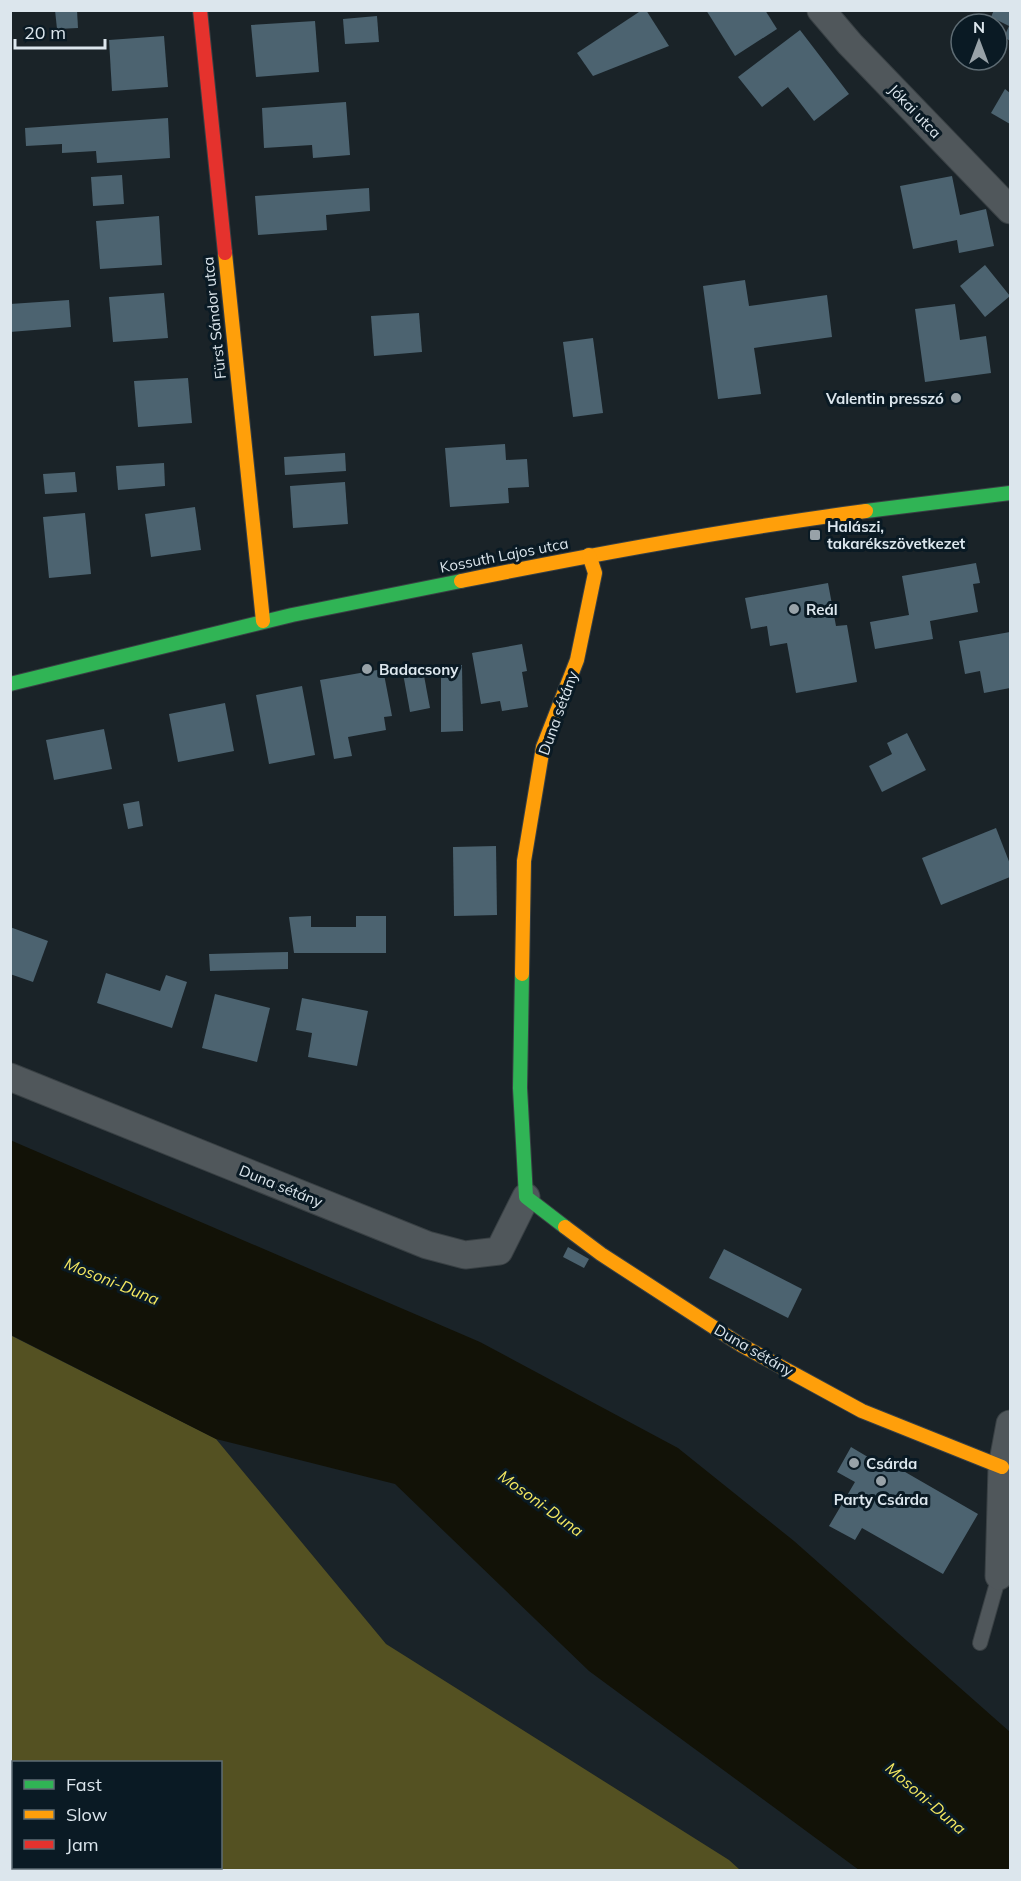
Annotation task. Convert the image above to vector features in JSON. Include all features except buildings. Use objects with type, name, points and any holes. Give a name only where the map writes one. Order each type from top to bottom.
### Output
[{"type":"street","name":"Fürst Sándor utca","points":[[200,10],[263,621]]},
{"type":"street","name":"Jókai utca","points":[[821,10],[849,44],[1011,210]]},
{"type":"street","name":"Kossuth Lajos utca","points":[[10,684],[263,621],[589,555],[813,518],[1011,493]]},
{"type":"street","name":"Duna sétány","points":[[10,1077],[427,1245],[465,1256],[499,1251],[526,1197],[520,1088],[524,861],[543,747],[577,660],[595,573],[589,555]]},
{"type":"street","name":"Duna sétány","points":[[526,1197],[601,1254],[741,1345],[862,1412],[1002,1467]]},
{"type":"street","points":[[999,1576],[1002,1467],[1011,1424]]},
{"type":"lane","points":[[292,615],[294,632]]},
{"type":"lane","points":[[980,1643],[999,1576]]},
{"type":"shaded area","points":[[10,1335],[216,1439],[386,1644],[729,1860],[740,1870],[96,1869],[222,1869],[222,1761],[12,1761],[11,1827]]},
{"type":"water","name":"Mosoni-Duna","points":[[10,1140],[480,1342],[678,1448],[794,1541],[1010,1732],[1010,1870],[859,1870],[589,1671],[395,1484],[216,1439],[11,1335]]},
{"type":"traffic: fast","points":[[866,511],[1010,493]]},
{"type":"traffic: fast","points":[[10,684],[292,615],[461,581]]},
{"type":"traffic: fast","points":[[522,974],[520,1088],[526,1197],[565,1227]]},
{"type":"traffic: slow","points":[[225,253],[263,621]]},
{"type":"traffic: slow","points":[[461,581],[663,543],[866,511]]},
{"type":"traffic: slow","points":[[522,974],[524,861],[543,747],[577,660],[595,573],[589,555]]},
{"type":"traffic: slow","points":[[565,1227],[601,1254],[741,1345],[862,1411],[1002,1467]]},
{"type":"traffic: jam","points":[[200,10],[225,253]]},
{"type":"place","name":"Valentin presszó","points":[[956,398]]},
{"type":"place","name":"Halászi, takarékszövetkezet","points":[[815,535]]},
{"type":"place","name":"Reál","points":[[794,609]]},
{"type":"place","name":"Badacsony","points":[[367,669]]},
{"type":"place","name":"Csárda","points":[[854,1463]]},
{"type":"place","name":"Party Csárda","points":[[881,1481]]}]
